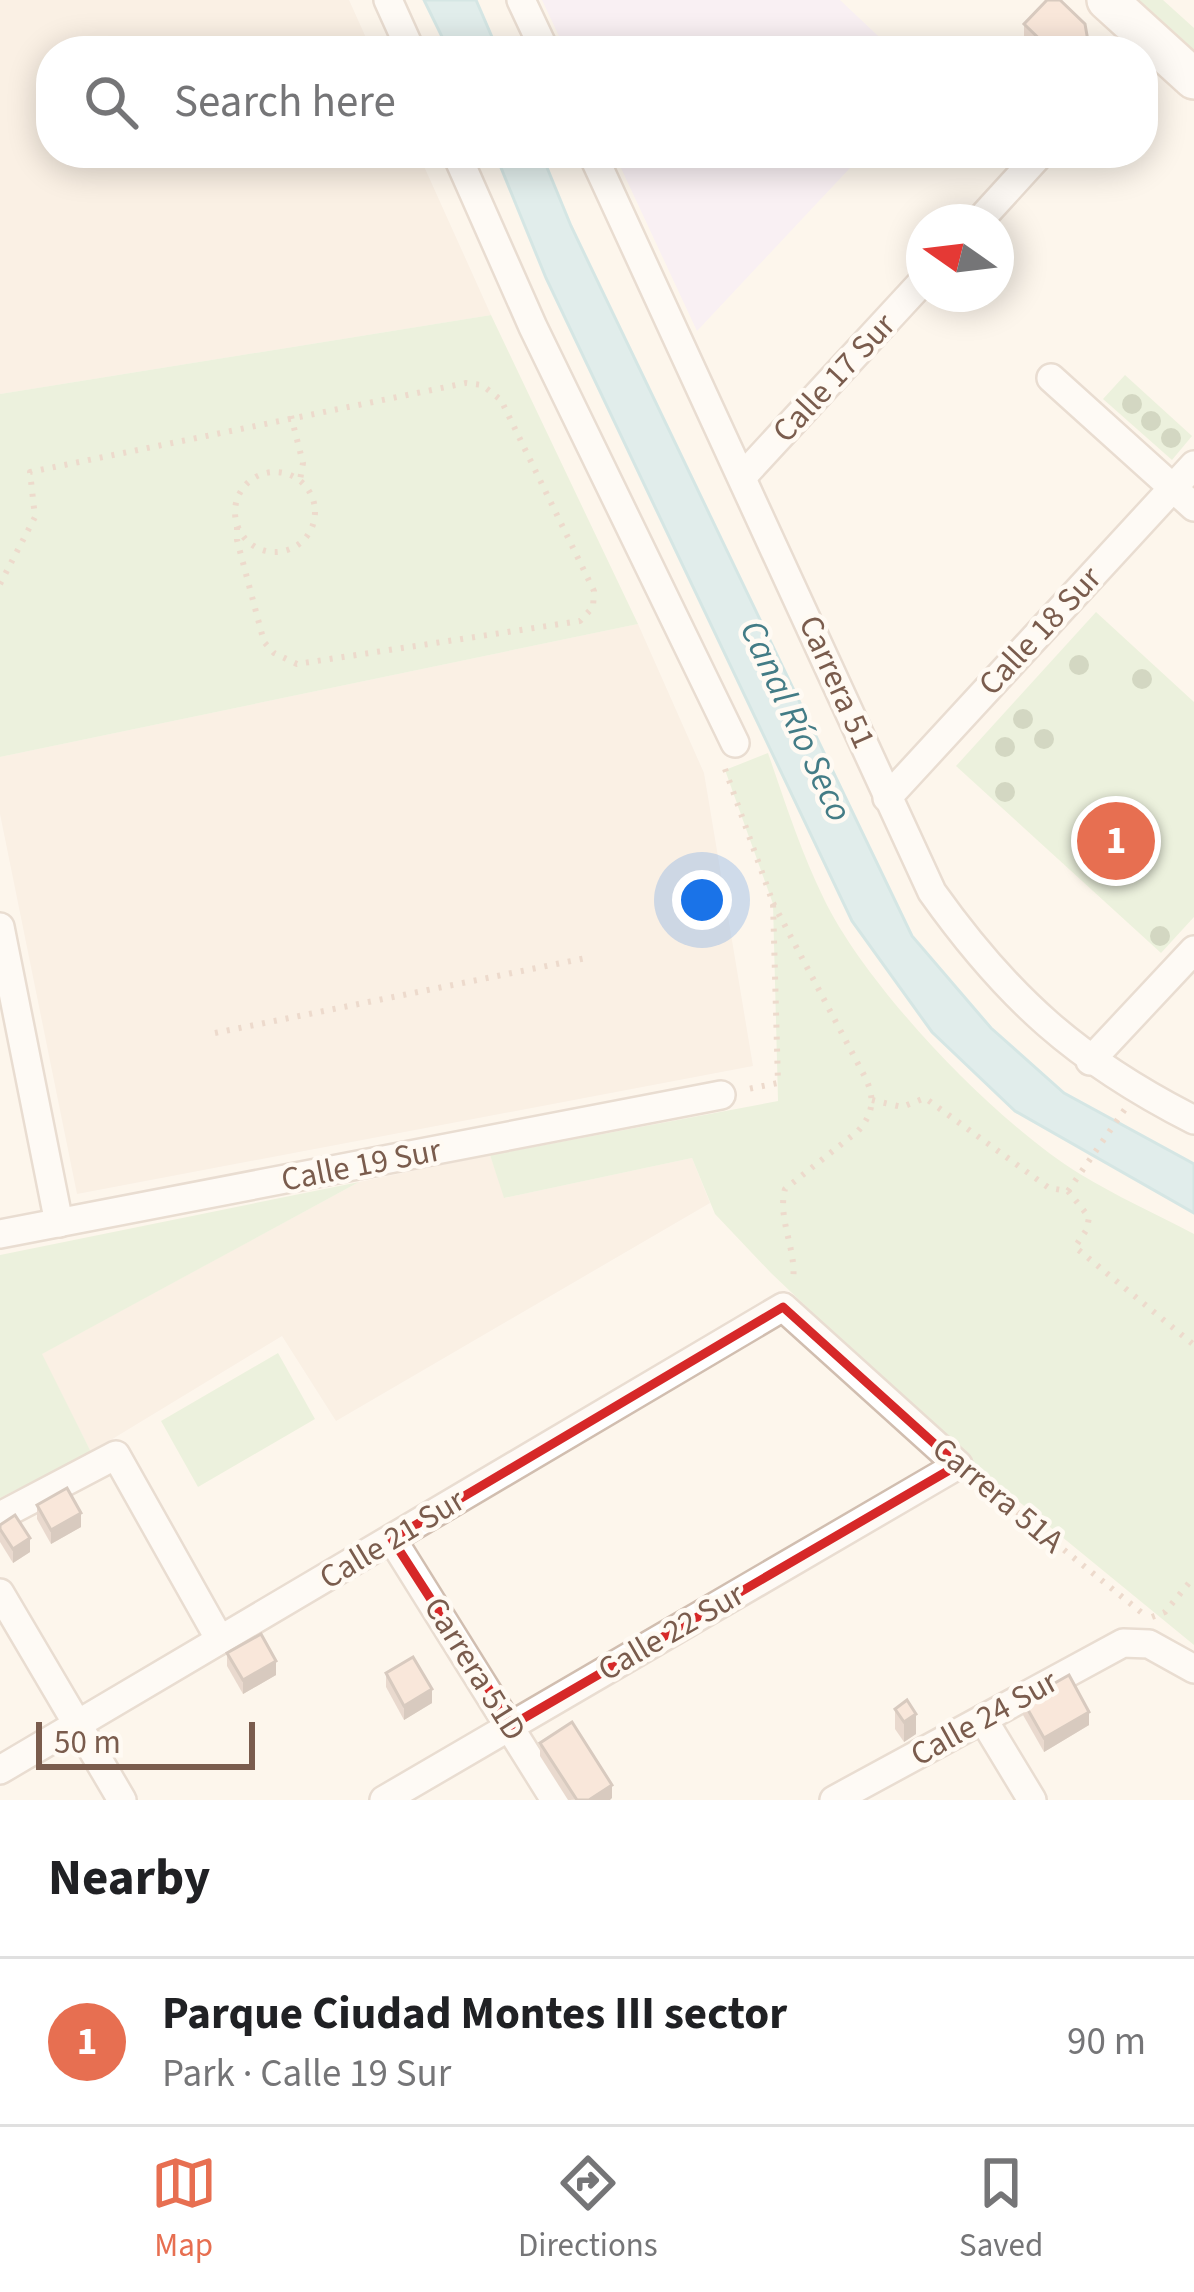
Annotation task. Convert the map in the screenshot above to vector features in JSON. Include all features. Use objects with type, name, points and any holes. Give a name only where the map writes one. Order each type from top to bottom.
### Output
[{"type":"main road","points":[[1107,0],[1134,36]]},
{"type":"main road","points":[[1158,56],[1194,79]]},
{"type":"street","points":[[388,0],[404,36]]},
{"type":"street","points":[[521,0],[538,36]]},
{"type":"street","points":[[463,168],[532,327],[735,743]]},
{"type":"street","name":"Carrera 51","points":[[599,168],[932,892],[956,926],[1036,1015],[1090,1061],[1194,1120]]},
{"type":"street","points":[[994,204],[1027,168]]},
{"type":"street","name":"Calle 17 Sur","points":[[743,476],[906,299]]},
{"type":"street","points":[[1051,377],[1194,507]]},
{"type":"street","name":"Calle 18 Sur","points":[[886,798],[1194,465]]},
{"type":"street","points":[[0,927],[59,1223]]},
{"type":"street","points":[[1090,1061],[1194,950]]},
{"type":"street","name":"Calle 19 Sur","points":[[0,1234],[721,1095]]},
{"type":"street","name":"Carrera 51A","points":[[783,1307],[958,1465]]},
{"type":"street","name":"Calle 21 Sur","points":[[0,1770],[783,1307]]},
{"type":"street","points":[[0,1516],[116,1454],[220,1640]]},
{"type":"street","name":"Calle 22 Sur","points":[[384,1800],[958,1465]]},
{"type":"street","name":"Carrera 51D","points":[[392,1539],[555,1800]]},
{"type":"street","points":[[0,1594],[122,1800]]},
{"type":"street","points":[[1142,1630],[1149,1644],[1194,1669]]},
{"type":"street","name":"Calle 24 Sur","points":[[834,1800],[1142,1630]]},
{"type":"street","points":[[983,1719],[1033,1800]]},
{"type":"path","points":[[0,584],[34,517],[30,472],[466,383],[492,391],[508,413],[594,591],[593,607],[580,622],[297,664],[264,642],[237,539],[237,526],[238,495],[251,478],[281,471],[300,480],[312,497],[315,518],[298,545],[279,552],[258,549],[237,526]]},
{"type":"path","points":[[291,416],[303,463],[300,480]]},
{"type":"path","points":[[735,743],[743,761],[725,770],[773,904],[865,1077],[872,1100],[867,1121],[858,1131],[785,1189],[782,1202],[794,1269],[783,1307]]},
{"type":"path","points":[[721,1095],[778,1083],[773,904]]},
{"type":"path","points":[[215,1033],[591,958]]},
{"type":"path","points":[[872,1100],[902,1107],[921,1098],[930,1100],[1048,1187],[1068,1191],[1088,1216],[1087,1229],[1076,1247],[1194,1345]]},
{"type":"path","points":[[1068,1191],[1119,1117]]},
{"type":"path","name":"Carrera 51A","points":[[958,1465],[1142,1630]]},
{"type":"path","points":[[1142,1630],[1165,1612],[1194,1577]]},
{"type":"highlighted area","points":[[783,1307],[958,1465],[512,1725],[392,1539]]},
{"type":"shaded area","points":[[0,0],[349,0],[365,36],[36,36],[36,168],[425,168],[491,315],[0,394]]},
{"type":"shaded area","points":[[542,0],[840,0],[878,36],[559,36]]},
{"type":"shaded area","points":[[621,168],[850,168],[697,331]]},
{"type":"shaded area","points":[[638,624],[704,773],[753,1066],[77,1194],[0,814],[0,757]]},
{"type":"shaded area","points":[[490,1155],[505,1198],[692,1158],[710,1203],[336,1421],[282,1336],[91,1452],[41,1354],[359,1182]]},
{"type":"green space","points":[[1135,0],[1163,0],[1194,28],[1194,53]]},
{"type":"green space","points":[[491,315],[638,624],[0,757],[0,394]]},
{"type":"green space","points":[[1125,375],[1192,436],[1172,460],[1103,399]]},
{"type":"green space","points":[[1096,612],[1194,702],[1194,917],[1161,953],[956,766]]},
{"type":"green space","points":[[768,753],[824,899],[901,1011],[973,1088],[1046,1151],[1194,1234],[1194,1645],[962,1455],[771,1273],[715,1214],[692,1158],[504,1198],[490,1155],[778,1101],[773,904],[725,770]]},
{"type":"green space","points":[[359,1182],[42,1354],[91,1452],[0,1498],[0,1255]]},
{"type":"green space","points":[[278,1353],[315,1419],[198,1487],[161,1421]]},
{"type":"water","points":[[424,0],[476,0],[492,36],[442,36]]},
{"type":"water","name":"Canal Río Seco","points":[[501,168],[547,168],[912,936],[991,1028],[1064,1093],[1194,1164],[1194,1213],[1015,1111],[932,1032],[852,921],[546,278]]},
{"type":"building","points":[[1047,0],[1060,0],[1085,24],[1087,36],[1036,36],[1024,24]]},
{"type":"building","points":[[67,1488],[81,1513],[51,1530],[37,1505]]},
{"type":"building","points":[[15,1515],[30,1538],[13,1549],[0,1525]]},
{"type":"building","points":[[261,1634],[276,1661],[243,1680],[227,1653]]},
{"type":"building","points":[[413,1657],[432,1689],[404,1706],[386,1673]]},
{"type":"building","points":[[1069,1675],[1089,1712],[1044,1738],[1023,1701]]},
{"type":"building","points":[[907,1700],[916,1714],[904,1722],[895,1709]]},
{"type":"building","points":[[572,1722],[612,1785],[589,1800],[577,1800],[540,1743]]},
{"type":"place","name":"Parque Ciudad Montes III sector","points":[[1116,841]]}]
